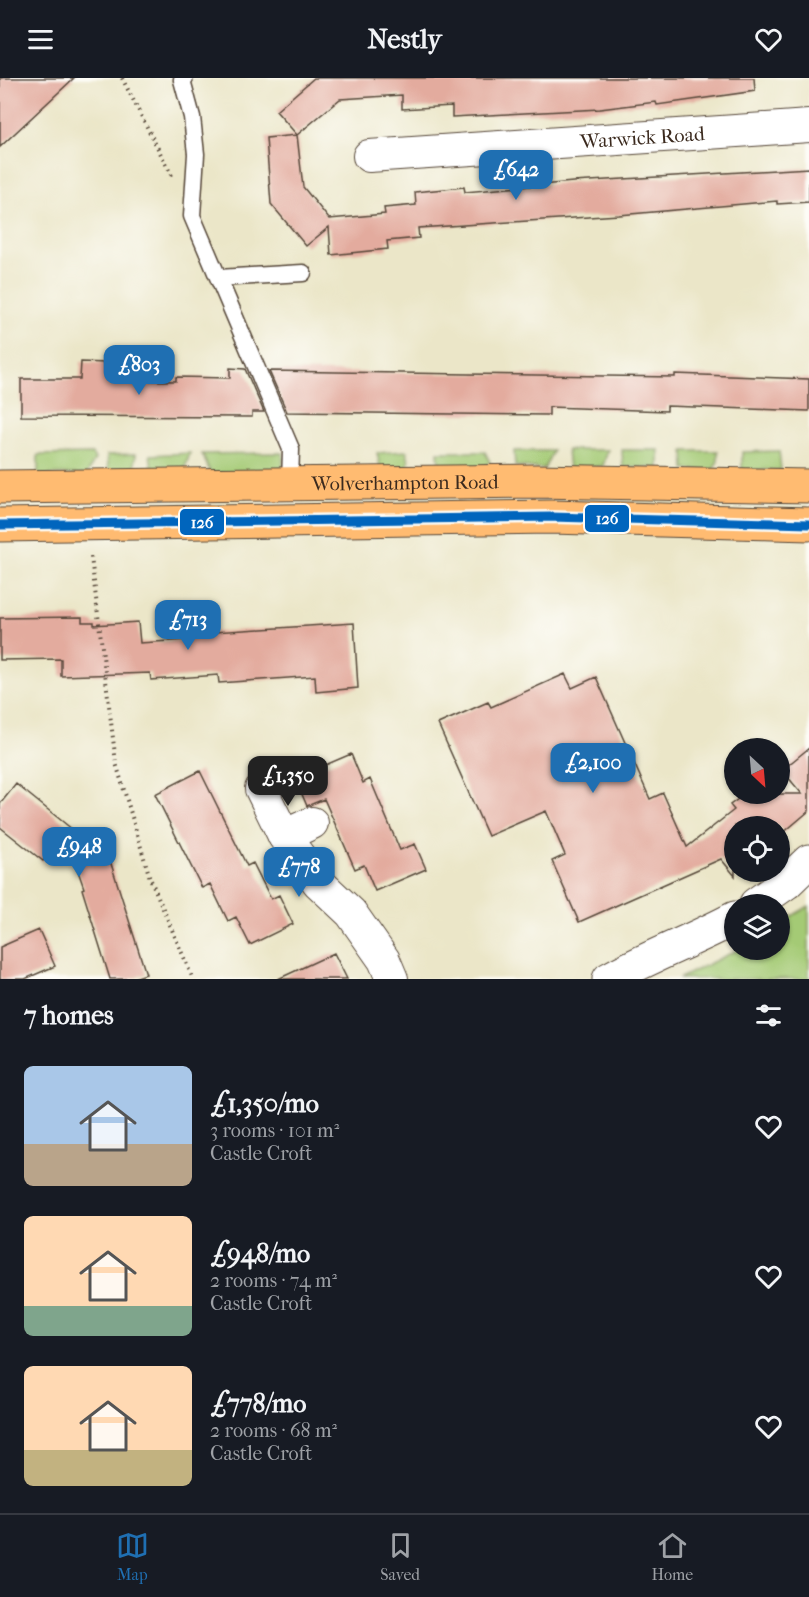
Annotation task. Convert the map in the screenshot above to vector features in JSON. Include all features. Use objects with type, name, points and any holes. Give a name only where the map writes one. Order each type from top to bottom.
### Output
[{"type":"highway","name":"Wolverhampton Road","points":[[0,487],[536,481],[809,486]]},
{"type":"highway","name":"Wolverhampton Road","points":[[0,525],[551,517],[809,524]]},
{"type":"street","name":"Warwick Road","points":[[369,156],[809,126]]},
{"type":"street","points":[[261,789],[284,836],[318,882],[351,913],[384,960],[392,979]]},
{"type":"street","points":[[284,836],[312,824]]},
{"type":"street","points":[[770,894],[786,883],[809,861]]},
{"type":"street","points":[[609,979],[648,958],[698,938],[724,924]]},
{"type":"lane","points":[[185,78],[182,80],[192,117],[196,154],[192,216],[291,449],[290,484]]},
{"type":"lane","points":[[219,278],[303,273]]},
{"type":"path","points":[[122,78],[192,216]]},
{"type":"path","points":[[91,557],[116,763],[150,878],[194,979]]},
{"type":"green space","points":[[567,450],[608,450],[603,466],[569,469]]},
{"type":"green space","points":[[622,450],[659,450],[659,468],[623,467]]},
{"type":"green space","points":[[407,451],[409,462],[404,470],[381,471],[377,453]]},
{"type":"green space","points":[[514,451],[553,451],[544,469],[515,466]]},
{"type":"green space","points":[[684,451],[718,451],[718,461],[713,470],[685,470]]},
{"type":"green space","points":[[779,451],[781,470],[742,470],[742,452]]},
{"type":"green space","points":[[438,452],[485,452],[490,462],[480,469],[440,471]]},
{"type":"green space","points":[[190,453],[183,474],[153,471],[150,455]]},
{"type":"green space","points":[[283,453],[283,469],[211,474],[202,454]]},
{"type":"green space","points":[[92,454],[95,459],[87,474],[38,475],[38,455]]},
{"type":"green space","points":[[136,454],[134,473],[109,473],[107,455]]},
{"type":"green space","points":[[809,906],[809,979],[678,979],[724,956],[724,960],[790,960],[790,917]]},
{"type":"building","points":[[0,78],[74,78],[0,147]]},
{"type":"building","points":[[314,78],[754,78],[755,91],[657,105],[656,102],[600,109],[452,117],[452,106],[402,109],[402,95],[340,99],[297,135],[276,111]]},
{"type":"building","points":[[297,135],[303,187],[329,219],[385,214],[384,208],[416,205],[415,192],[464,187],[465,192],[573,182],[809,168],[809,202],[777,204],[777,201],[619,215],[418,228],[419,238],[387,241],[388,249],[331,255],[329,227],[306,246],[271,204],[266,138]]},
{"type":"building","points":[[81,362],[106,363],[106,380],[176,381],[176,377],[230,378],[230,368],[245,369],[264,412],[252,412],[252,417],[21,416],[21,379],[80,379]]},
{"type":"building","points":[[269,371],[675,377],[675,374],[809,379],[809,411],[667,406],[667,411],[549,407],[549,415],[287,412]]},
{"type":"building","points":[[82,617],[82,622],[94,622],[94,625],[138,622],[140,643],[185,640],[184,622],[213,620],[214,632],[354,623],[358,688],[316,692],[315,676],[219,683],[218,675],[151,680],[150,673],[61,676],[61,659],[0,660],[0,618]]},
{"type":"building","points":[[565,674],[572,688],[596,677],[650,799],[663,793],[687,847],[724,818],[724,863],[721,859],[579,922],[552,861],[565,855],[546,811],[488,836],[438,724],[488,702],[491,707]]},
{"type":"building","points":[[809,748],[809,811],[790,827],[790,816],[726,816],[734,810],[731,804],[790,804],[790,794],[802,794],[790,780],[790,763]]},
{"type":"building","points":[[351,754],[363,783],[370,779],[400,850],[415,844],[426,869],[375,891],[364,865],[355,869],[324,799],[307,806],[295,778]]},
{"type":"building","points":[[200,771],[247,866],[253,863],[271,899],[279,895],[293,924],[250,945],[236,917],[228,921],[210,884],[202,888],[155,794]]},
{"type":"building","points":[[16,784],[88,842],[99,837],[105,852],[107,851],[146,974],[131,979],[110,979],[82,889],[84,888],[65,834],[43,861],[0,827],[0,804]]},
{"type":"building","points":[[39,930],[55,966],[25,979],[0,979],[0,947]]},
{"type":"building","points":[[334,953],[347,979],[278,979]]},
{"type":"transit line","name":"126","points":[[0,525],[551,517],[809,524]]}]
